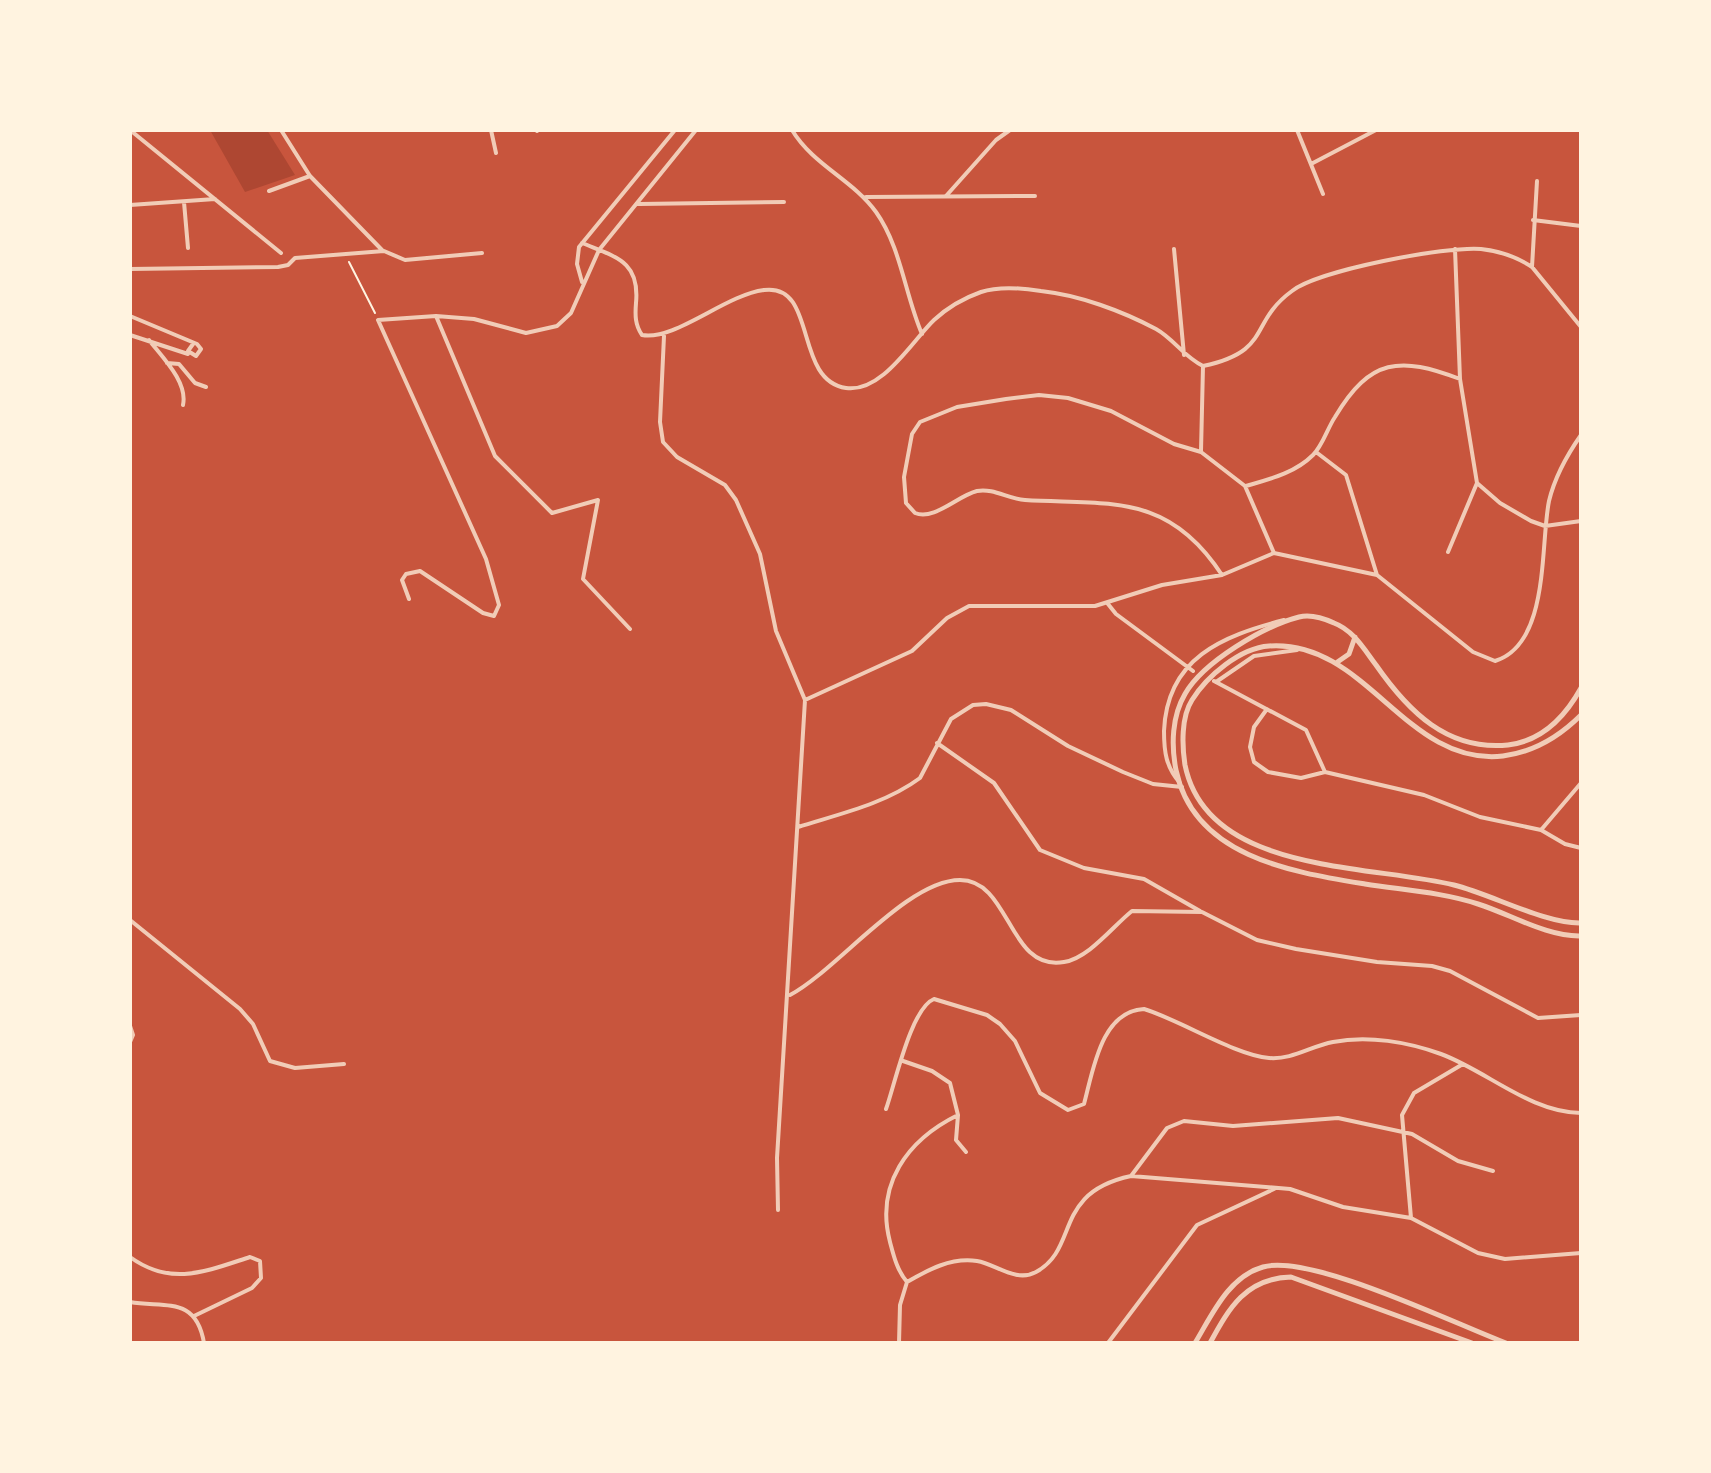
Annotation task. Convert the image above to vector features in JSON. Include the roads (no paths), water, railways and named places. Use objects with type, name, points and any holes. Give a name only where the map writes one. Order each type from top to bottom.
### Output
[{"type":"street","points":[[130,130],[281,253]]},
{"type":"street","points":[[281,130],[310,176],[384,251],[405,260],[482,253]]},
{"type":"street","points":[[491,130],[496,153]]},
{"type":"street","points":[[582,284],[577,264],[582,243],[675,130]]},
{"type":"street","points":[[409,599],[402,580],[406,574],[420,571],[483,613],[494,616],[499,605],[486,559],[378,320],[436,316],[481,320],[526,333],[557,326],[571,313],[599,250],[696,130]]},
{"type":"street","points":[[792,130],[808,152],[864,197],[885,225],[922,334]]},
{"type":"street","points":[[946,196],[996,140],[1010,130]]},
{"type":"street","points":[[1297,130],[1323,194]]},
{"type":"street","points":[[1311,164],[1376,130]]},
{"type":"street","points":[[269,191],[310,176]]},
{"type":"street","points":[[1532,267],[1537,181]]},
{"type":"street","points":[[864,197],[1035,196]]},
{"type":"street","points":[[130,205],[215,199]]},
{"type":"street","points":[[184,202],[188,248]]},
{"type":"street","points":[[639,204],[784,202]]},
{"type":"street","points":[[1533,220],[1581,226]]},
{"type":"street","points":[[582,243],[624,263],[633,273],[637,287],[635,314],[642,335],[664,336],[726,303],[762,290],[777,290],[798,310],[819,370],[837,385],[855,388],[881,375],[951,307],[984,291],[1044,291],[1111,310],[1158,330],[1184,355],[1203,366],[1250,349],[1278,303],[1299,286],[1344,271],[1455,249],[1492,251],[1532,267],[1581,327]]},
{"type":"street","points":[[1174,249],[1184,355]]},
{"type":"street","points":[[1448,552],[1477,483],[1460,379],[1455,249]]},
{"type":"street","points":[[130,269],[278,267],[288,265],[295,258],[384,251]]},
{"type":"street","points":[[130,316],[200,347],[201,353],[190,355],[130,335]]},
{"type":"street","points":[[436,316],[495,456],[508,473],[552,513],[598,500],[583,579],[630,629]]},
{"type":"street","points":[[664,336],[660,422],[663,442],[677,457],[725,485],[736,500],[760,554],[776,631],[805,700],[801,719],[790,995],[777,1158],[778,1210]]},
{"type":"street","points":[[149,340],[181,386],[183,405]]},
{"type":"street","points":[[190,355],[189,347],[193,344]]},
{"type":"street","points":[[167,363],[179,364],[195,383],[206,387]]},
{"type":"street","points":[[1245,486],[1289,471],[1316,452],[1348,397],[1366,376],[1380,368],[1413,363],[1460,379]]},
{"type":"street","points":[[1201,452],[1203,366]]},
{"type":"street","points":[[1222,575],[1202,550],[1175,528],[1122,503],[1022,500],[981,490],[921,516],[910,509],[904,491],[912,434],[920,422],[957,407],[1039,395],[1068,398],[1111,411],[1174,444],[1201,452],[1245,486],[1274,553]]},
{"type":"street","points":[[805,700],[912,651],[947,618],[969,606],[1080,608],[1108,604],[1162,585],[1222,575],[1274,553],[1377,575],[1473,652],[1495,661],[1516,650],[1525,636],[1539,597],[1545,526],[1561,465],[1581,435]]},
{"type":"street","points":[[1316,452],[1346,475],[1377,575]]},
{"type":"street","points":[[1477,483],[1500,503],[1545,526],[1581,521]]},
{"type":"street","points":[[1108,604],[1116,614],[1193,671]]},
{"type":"street","points":[[1581,688],[1556,723],[1527,740],[1498,746],[1465,741],[1431,727],[1407,707],[1355,637],[1332,622],[1312,616],[1298,617],[1232,637],[1185,666],[1169,701],[1165,723],[1166,761],[1199,818],[1221,842],[1280,866],[1350,882],[1455,898],[1562,935],[1581,936]]},
{"type":"street","points":[[1182,785],[1174,753],[1175,721],[1184,695],[1214,663],[1259,635],[1298,617]]},
{"type":"street","points":[[1336,663],[1349,654],[1355,637]]},
{"type":"street","points":[[1581,715],[1538,747],[1511,755],[1481,757],[1433,740],[1376,690],[1336,663],[1298,650],[1269,646],[1233,660],[1207,681],[1188,707],[1185,762],[1204,809],[1230,832],[1264,849],[1451,884],[1581,923]]},
{"type":"street","points":[[1298,650],[1254,656],[1215,682],[1306,730],[1325,772]]},
{"type":"street","points":[[798,827],[861,807],[920,778],[942,730],[960,711],[973,705],[998,705],[1068,746],[1153,784],[1182,785]]},
{"type":"street","points":[[1267,709],[1250,738],[1252,756],[1260,768],[1293,778],[1325,772],[1424,795],[1480,817],[1541,830],[1565,844],[1581,848]]},
{"type":"street","points":[[937,743],[994,783],[1040,850],[1084,868],[1144,879],[1245,935],[1283,946],[1450,971],[1521,1012],[1538,1018],[1581,1015]]},
{"type":"street","points":[[1541,830],[1581,783]]},
{"type":"street","points":[[1336,879],[1340,865]]},
{"type":"street","points":[[1350,882],[1355,868]]},
{"type":"street","points":[[790,995],[807,986],[852,944],[892,914],[947,882],[961,880],[985,888],[1022,944],[1054,962],[1075,958],[1132,911],[1202,912]]},
{"type":"street","points":[[130,920],[240,1009],[253,1024],[270,1061],[295,1068],[344,1064]]},
{"type":"street","points":[[886,1109],[916,1016],[926,1002],[934,999],[987,1015],[1000,1024],[1015,1041],[1040,1093],[1068,1110],[1084,1104],[1103,1042],[1119,1017],[1131,1010],[1144,1009],[1172,1017],[1260,1057],[1281,1058],[1336,1041],[1377,1039],[1417,1047],[1465,1064],[1537,1103],[1560,1111],[1581,1113]]},
{"type":"street","points":[[130,1026],[133,1035],[130,1042]]},
{"type":"street","points":[[903,1061],[932,1071],[950,1083],[958,1115],[956,1140],[966,1152]]},
{"type":"street","points":[[1411,1218],[1402,1115],[1414,1093],[1465,1064]]},
{"type":"street","points":[[907,1282],[900,1273],[886,1218],[885,1200],[890,1180],[922,1139],[958,1115]]},
{"type":"street","points":[[1131,1176],[1167,1128],[1184,1121],[1233,1126],[1338,1118],[1402,1131],[1458,1161],[1493,1171]]},
{"type":"street","points":[[899,1343],[900,1305],[907,1282],[929,1270],[966,1260],[1022,1275],[1037,1271],[1059,1244],[1089,1192],[1109,1181],[1131,1176],[1290,1189],[1343,1207],[1411,1218],[1493,1257],[1513,1259],[1581,1253]]},
{"type":"street","points":[[1108,1343],[1171,1255],[1197,1225],[1275,1188]]},
{"type":"street","points":[[130,1257],[148,1269],[180,1276],[206,1273],[250,1257],[260,1261],[261,1278],[252,1288],[194,1316]]},
{"type":"street","points":[[1195,1343],[1226,1293],[1252,1271],[1279,1264],[1319,1271],[1506,1343]]},
{"type":"street","points":[[1210,1343],[1239,1295],[1275,1277],[1302,1279],[1472,1343]]},
{"type":"street","points":[[130,1302],[175,1305],[194,1316],[204,1343]]},
{"type":"street","points":[[1444,1332],[1449,1320]]}]
